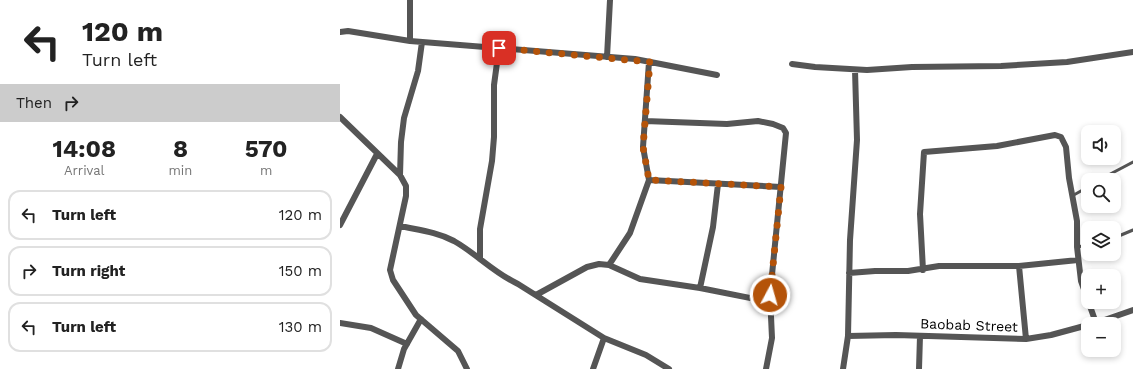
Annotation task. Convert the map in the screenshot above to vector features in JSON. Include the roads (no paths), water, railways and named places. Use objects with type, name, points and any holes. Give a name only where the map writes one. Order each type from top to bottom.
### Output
[{"type":"street","points":[[410,0],[410,41]]},
{"type":"street","points":[[606,57],[610,0]]},
{"type":"street","points":[[340,32],[348,31],[410,41],[650,62],[717,75]]},
{"type":"street","points":[[400,175],[404,118],[418,71],[422,42]]},
{"type":"street","points":[[480,259],[480,229],[492,161],[494,137],[494,85],[499,48]]},
{"type":"street","points":[[792,64],[855,70],[912,67],[1002,66],[1067,62],[1133,52]]},
{"type":"street","points":[[610,265],[630,233],[649,180],[643,147],[650,62]]},
{"type":"street","points":[[843,369],[848,336],[849,274],[857,140],[855,70]]},
{"type":"street","points":[[340,117],[400,175],[406,186],[406,196],[390,270],[398,289],[421,319],[458,351],[467,369]]},
{"type":"street","points":[[645,121],[727,124],[758,121],[783,128],[786,133],[770,302],[772,338],[766,369]]},
{"type":"street","points":[[923,270],[920,214],[924,152],[997,146],[1055,135],[1061,137],[1066,147],[1072,196],[1077,221],[1078,260],[1092,317]]},
{"type":"street","points":[[340,225],[377,154]]},
{"type":"street","points":[[649,180],[781,187]]},
{"type":"street","points":[[700,288],[713,227],[718,184]]},
{"type":"street","points":[[400,226],[435,232],[453,241],[480,259],[504,278],[518,284],[604,338],[646,354],[658,367],[669,369]]},
{"type":"street","points":[[849,274],[875,271],[923,270],[939,266],[1019,266],[1078,260]]},
{"type":"street","points":[[536,295],[587,267],[599,264],[610,265],[640,280],[700,288],[770,302]]},
{"type":"street","points":[[1019,266],[1026,339]]},
{"type":"street","points":[[1114,317],[1133,310]]},
{"type":"street","points":[[398,369],[407,344],[421,319]]},
{"type":"street","points":[[340,322],[371,328],[383,332],[407,344]]},
{"type":"street","name":"Baobab Street","points":[[848,336],[920,336],[1026,339],[1051,335],[1081,327]]},
{"type":"street","points":[[919,369],[920,336]]},
{"type":"street","points":[[593,369],[604,338]]},
{"type":"lane","points":[[1112,173],[1133,162]]},
{"type":"lane","points":[[1072,196],[1081,191]]},
{"type":"lane","points":[[1121,235],[1133,230]]},
{"type":"lane","points":[[1077,248],[1081,247]]}]
